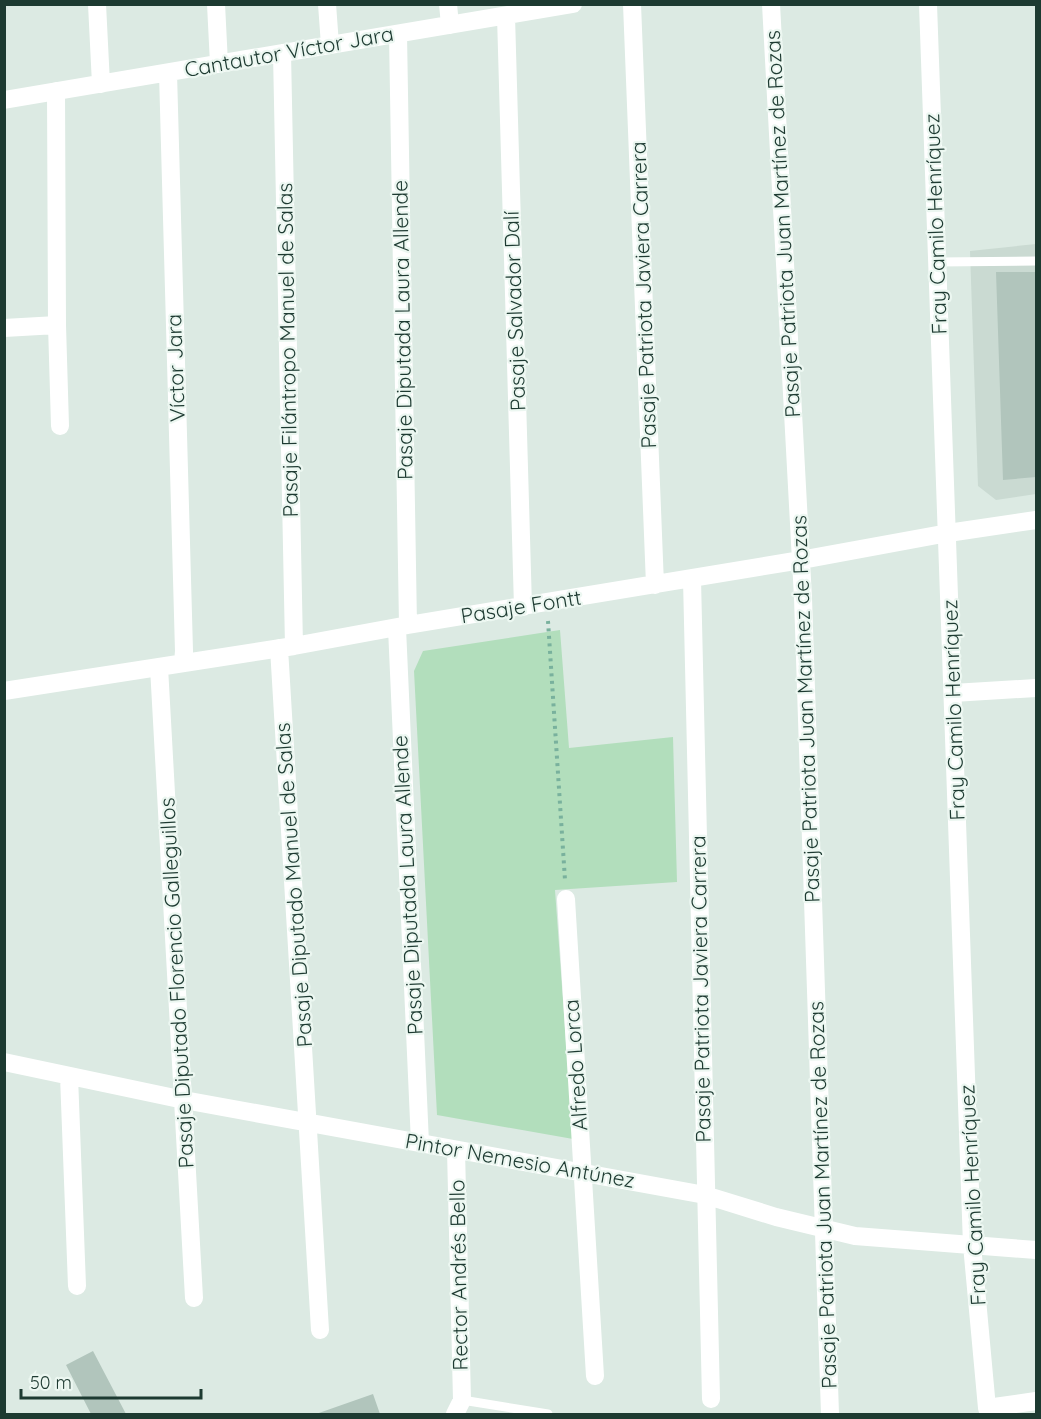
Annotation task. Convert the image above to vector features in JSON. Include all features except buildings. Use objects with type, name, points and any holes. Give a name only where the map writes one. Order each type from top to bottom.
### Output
[{"type":"street","points":[[97,4],[101,84]]},
{"type":"street","points":[[216,4],[219,64]]},
{"type":"street","points":[[327,4],[330,45]]},
{"type":"street","points":[[448,4],[450,25]]},
{"type":"street","name":"Pasaje Patriota Javiera Carrera","points":[[632,4],[655,585]]},
{"type":"street","name":"Pasaje Patriota Juan Martínez de Rozas","points":[[771,4],[801,560],[830,1414]]},
{"type":"street","name":"Fray Camilo Henríquez","points":[[928,4],[972,1245],[988,1411]]},
{"type":"street","name":"Cantautor Víctor Jara","points":[[4,100],[561,6]]},
{"type":"street","name":"Pasaje Salvador Dalí","points":[[506,16],[523,607]]},
{"type":"street","name":"Pasaje Diputada Laura Allende","points":[[398,34],[402,627],[420,1143]]},
{"type":"street","name":"Pasaje Filántropo Manuel de Salas","points":[[282,53],[287,647]]},
{"type":"street","name":"Víctor Jara","points":[[168,72],[183,663]]},
{"type":"street","points":[[56,91],[60,426]]},
{"type":"street","points":[[4,328],[57,325]]},
{"type":"street","name":"Pasaje Fontt","points":[[4,691],[287,647],[692,579],[948,533],[1036,520]]},
{"type":"street","name":"Pasaje Patriota Javiera Carrera","points":[[692,579],[711,1399]]},
{"type":"street","name":"Pasaje Diputado Manuel de Salas","points":[[287,647],[308,1123],[320,1330]]},
{"type":"street","name":"Pasaje Diputado Florencio Galleguillos","points":[[159,667],[194,1298]]},
{"type":"street","points":[[954,693],[1036,688]]},
{"type":"street","name":"Alfredo Lorca","points":[[566,899],[595,1376]]},
{"type":"street","name":"Pintor Nemesio Antúnez","points":[[4,1062],[184,1100],[705,1195],[776,1217],[855,1236],[1036,1250]]},
{"type":"street","points":[[69,1076],[77,1286]]},
{"type":"street","name":"Rector Andrés Bello","points":[[456,1150],[459,1407]]},
{"type":"street","points":[[988,1411],[1036,1401]]},
{"type":"lane","points":[[938,262],[1036,261]]},
{"type":"lane","points":[[459,1407],[548,1414]]},
{"type":"path","points":[[547,603],[566,899]]},
{"type":"shaded area","points":[[1036,244],[1036,494],[996,500],[978,486],[970,251]]},
{"type":"green space","points":[[560,630],[569,748],[673,737],[677,882],[555,890],[573,1139],[437,1115],[414,671],[423,651]]}]
